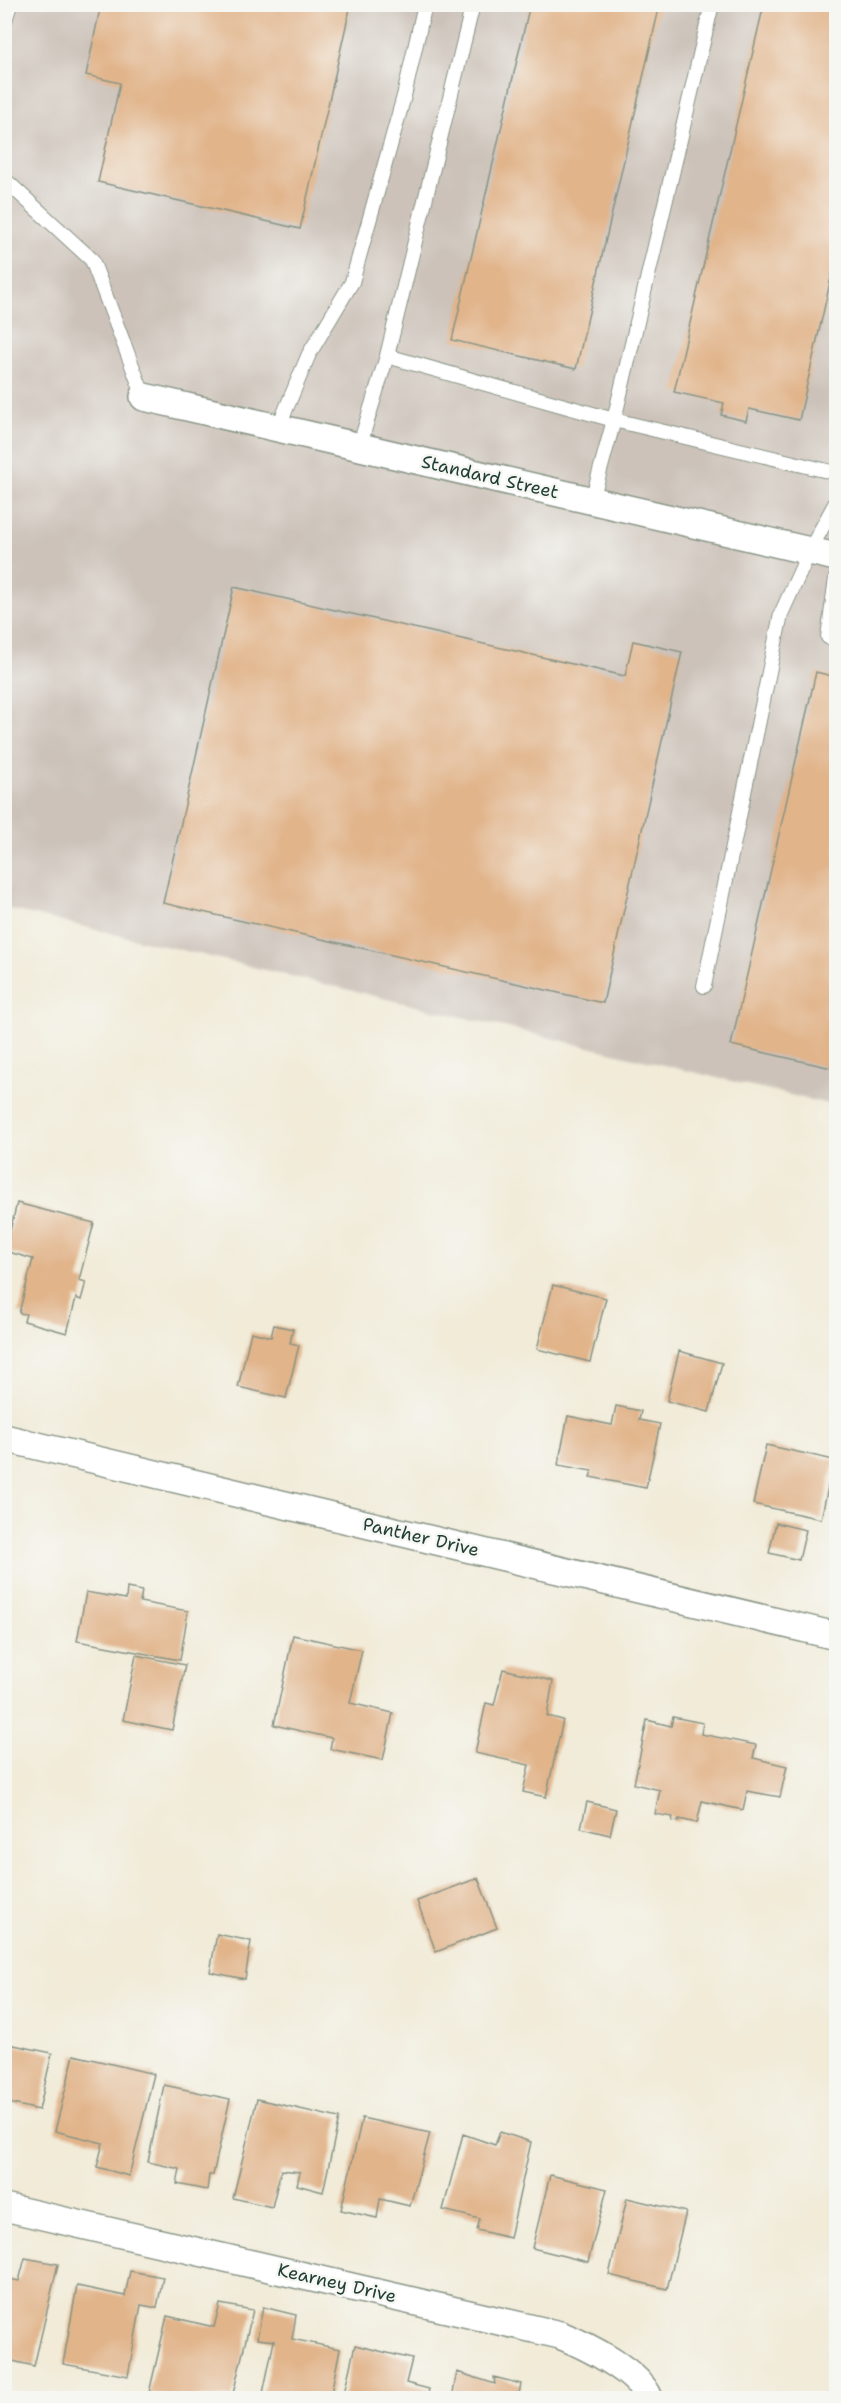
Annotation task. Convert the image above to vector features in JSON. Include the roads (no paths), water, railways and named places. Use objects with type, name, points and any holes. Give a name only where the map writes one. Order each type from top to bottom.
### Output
[{"type":"street","name":"Standard Street","points":[[144,397],[837,557]]},
{"type":"street","name":"Panther Drive","points":[[4,1438],[837,1636]]},
{"type":"street","name":"Kearney Drive","points":[[4,2207],[560,2335],[592,2348],[645,2387],[649,2398]]},
{"type":"lane","points":[[4,24],[10,4]]},
{"type":"lane","points":[[278,428],[309,354],[352,282],[404,96],[425,4]]},
{"type":"lane","points":[[358,447],[387,356],[473,4]]},
{"type":"lane","points":[[592,500],[614,420],[712,4]]},
{"type":"lane","points":[[4,179],[92,261],[144,397]]},
{"type":"lane","points":[[387,356],[614,420],[837,473]]},
{"type":"lane","points":[[704,986],[781,614],[810,550],[837,502]]},
{"type":"lane","points":[[837,578],[828,637],[837,639]]}]
